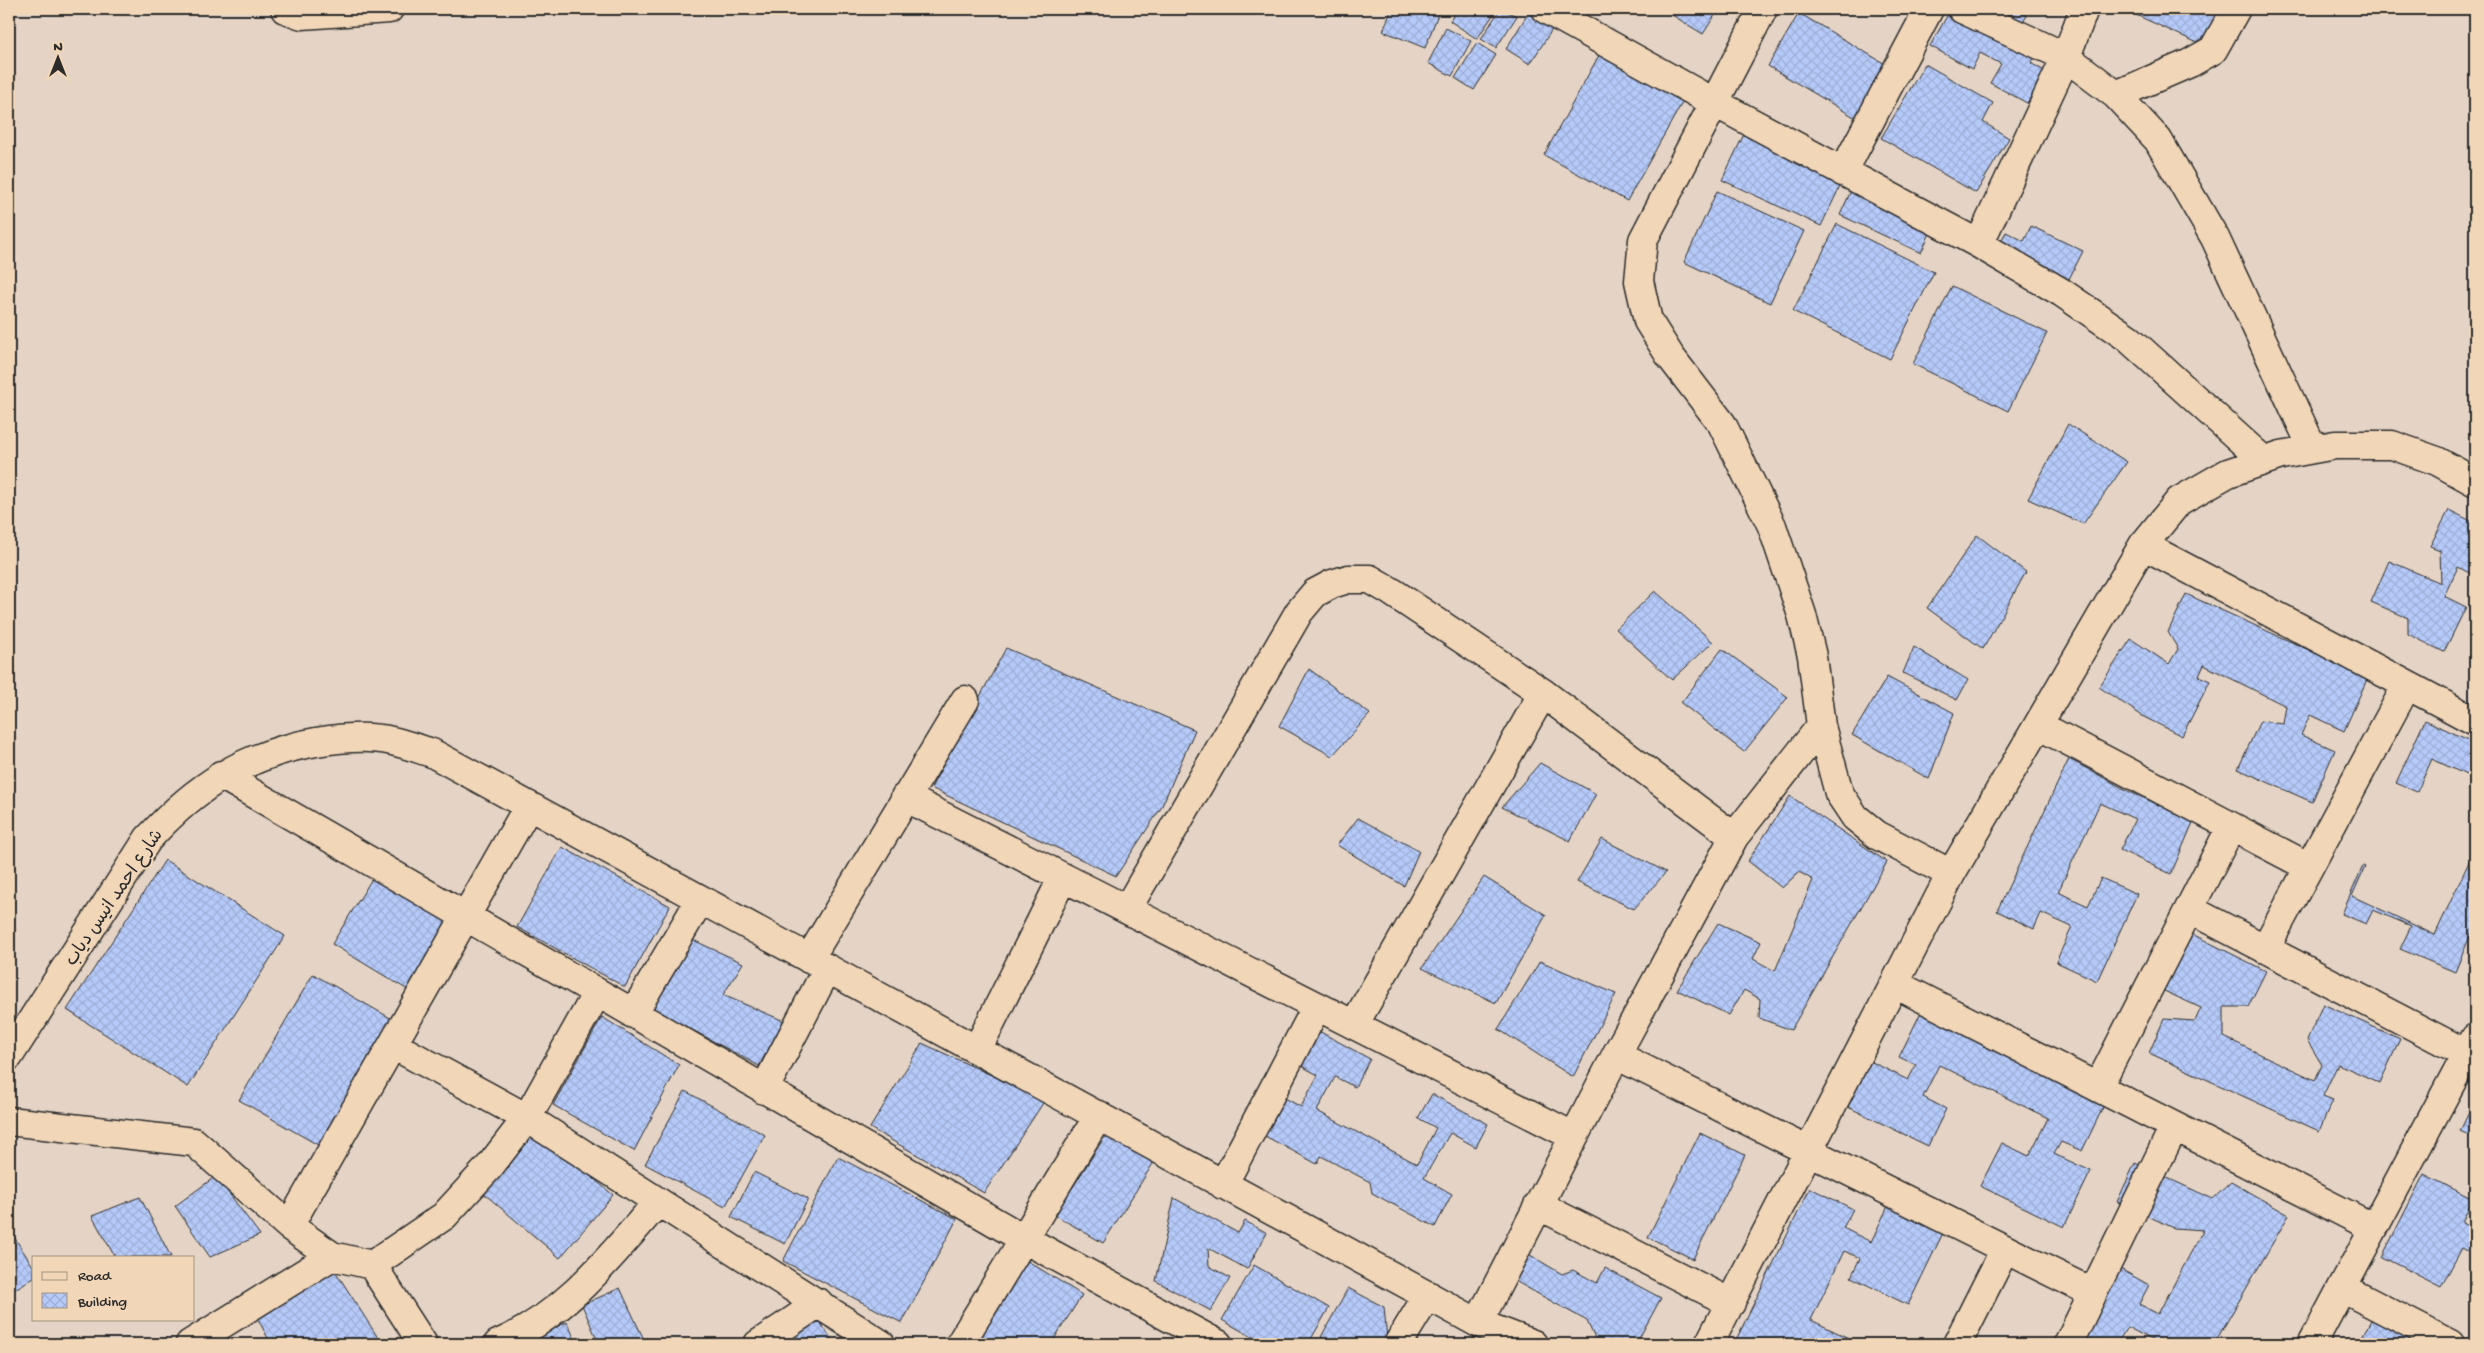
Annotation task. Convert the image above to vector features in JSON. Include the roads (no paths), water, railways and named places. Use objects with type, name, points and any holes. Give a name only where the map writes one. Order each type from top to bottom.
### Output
[{"type":"street","points":[[285,9],[302,15],[389,9]]},
{"type":"street","points":[[1545,9],[1715,103],[1979,244],[2061,292],[2128,338],[2263,460]]},
{"type":"street","points":[[1763,9],[1643,240],[1639,281],[1648,321],[1670,356],[1722,424],[1772,526],[1806,631],[1812,656],[1821,726],[1839,793],[1855,817],[1878,835],[1951,874]]},
{"type":"street","points":[[1843,172],[1929,9]]},
{"type":"street","points":[[1962,9],[2066,57],[2116,95],[2158,140],[2206,222],[2313,449]]},
{"type":"street","points":[[1979,244],[2066,57],[2084,9]]},
{"type":"street","points":[[2116,95],[2190,63],[2213,50],[2236,9]]},
{"type":"street","points":[[1709,1344],[1951,874],[2144,544],[2179,500],[2228,473],[2263,460],[2336,445],[2392,445],[2437,461],[2475,482]]},
{"type":"street","points":[[2144,544],[2475,721]]},
{"type":"street","points":[[1128,909],[1299,612],[1315,593],[1332,584],[1348,579],[1370,579],[1543,693],[1734,837]]},
{"type":"street","points":[[2266,949],[2407,685]]},
{"type":"street","points":[[1354,1025],[1543,693]]},
{"type":"street","points":[[764,1090],[818,964],[905,797],[965,700]]},
{"type":"street","points":[[2038,725],[2309,867]]},
{"type":"street","points":[[1478,1323],[1573,1136],[1734,837],[1821,726]]},
{"type":"street","name":"شارع احمد انيس دياب","points":[[9,1056],[148,840],[170,814],[221,776],[253,759],[283,748],[340,738],[390,740],[432,754],[1099,1115],[1478,1323],[1533,1344]]},
{"type":"street","points":[[221,776],[1024,1239],[1218,1344]]},
{"type":"street","points":[[905,797],[1573,1136]]},
{"type":"street","points":[[289,1226],[528,806]]},
{"type":"street","points":[[2098,1087],[2231,827]]},
{"type":"street","points":[[976,1050],[1063,877]]},
{"type":"street","points":[[633,1014],[700,900]]},
{"type":"street","points":[[2189,909],[2266,949],[2471,1046],[2312,1344]]},
{"type":"street","points":[[1895,984],[2374,1228]]},
{"type":"street","points":[[372,1265],[444,1216],[490,1166],[527,1118],[597,993]]},
{"type":"street","points":[[1224,1185],[1317,1006]]},
{"type":"street","points":[[393,1045],[527,1118],[881,1344]]},
{"type":"street","points":[[1616,1055],[2093,1293]]},
{"type":"street","points":[[960,1344],[1099,1115]]},
{"type":"street","points":[[9,1121],[194,1142],[289,1226],[332,1256],[372,1265],[423,1344]]},
{"type":"street","points":[[2068,1344],[2174,1127]]},
{"type":"street","points":[[498,1344],[525,1332],[557,1310],[593,1276],[658,1202]]},
{"type":"street","points":[[1538,1205],[1731,1303]]},
{"type":"street","points":[[1966,1341],[2005,1249]]},
{"type":"street","points":[[190,1344],[332,1256]]},
{"type":"street","points":[[2342,1288],[2450,1344]]},
{"type":"street","points":[[1398,1344],[1428,1295]]},
{"type":"street","points":[[758,1344],[819,1303]]}]
